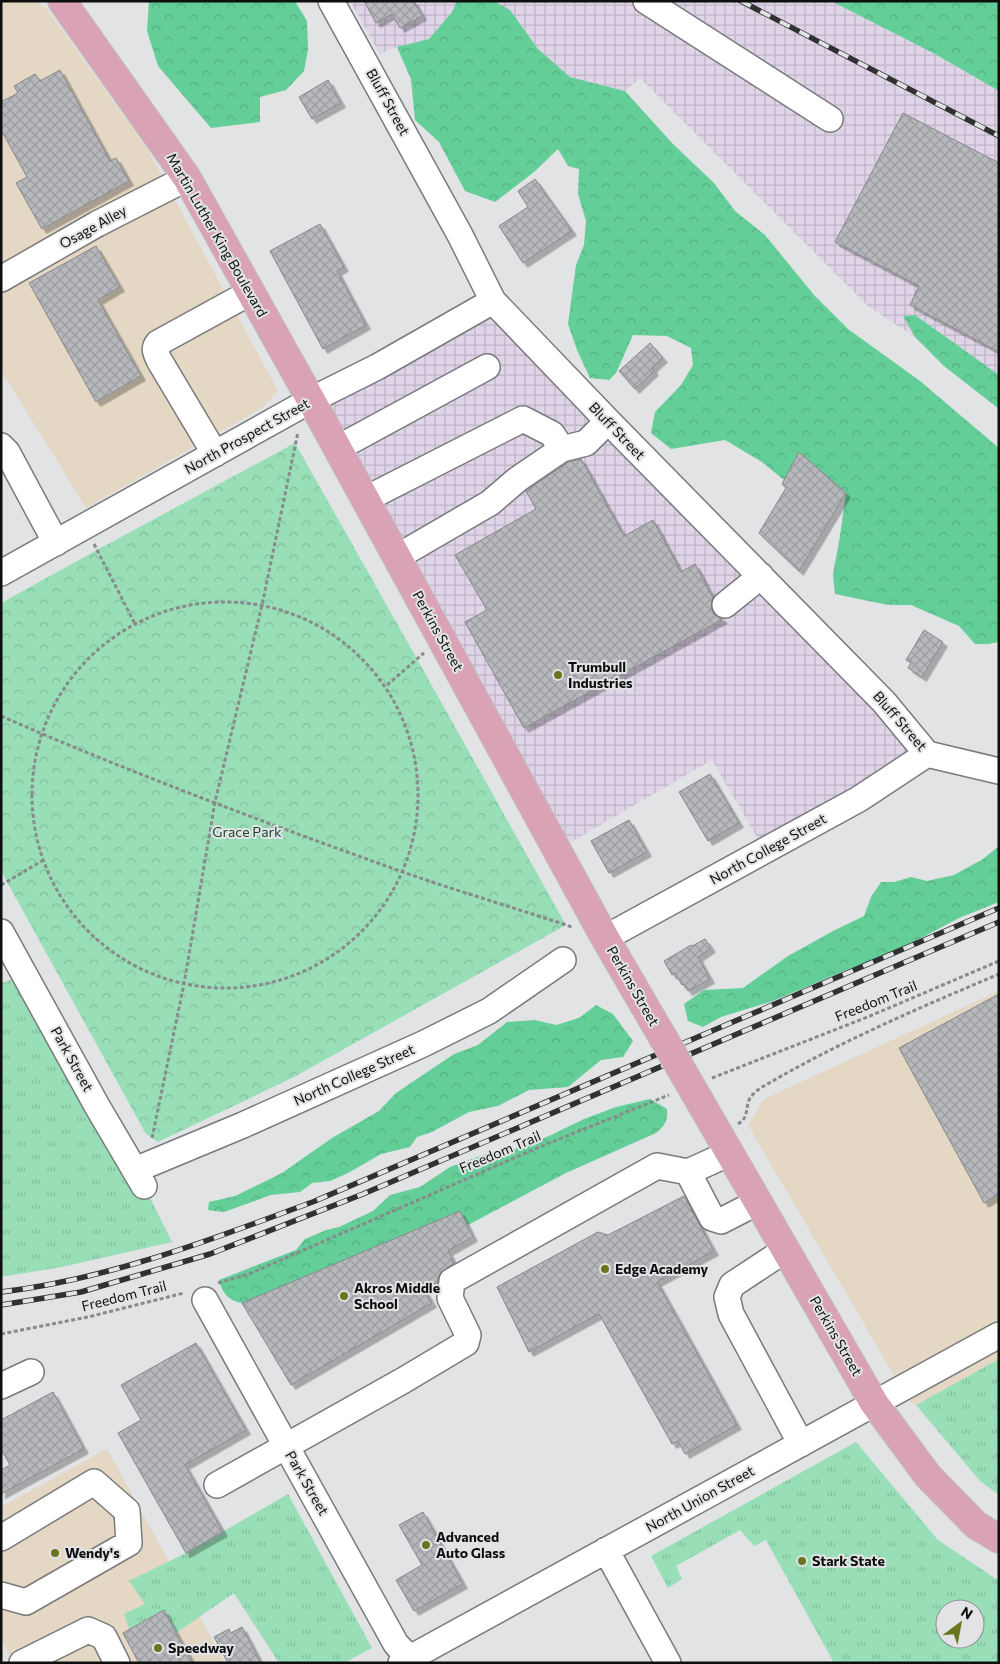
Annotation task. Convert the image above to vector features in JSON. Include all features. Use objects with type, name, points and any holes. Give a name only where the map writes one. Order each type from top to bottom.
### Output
[{"type":"main road","name":"Martin Luther King Boulevard","points":[[62,1],[187,178],[251,292],[307,402]]},
{"type":"main road","name":"Perkins Street","points":[[307,402],[338,448],[605,938],[874,1403],[928,1476],[976,1525],[999,1539]]},
{"type":"street","name":"Bluff Street","points":[[331,1],[460,235],[493,301],[608,422],[884,702],[927,754],[999,770]]},
{"type":"street","points":[[646,1],[830,119]]},
{"type":"street","name":"Osage Alley","points":[[1,279],[97,224],[187,178]]},
{"type":"street","points":[[215,454],[159,360],[155,347],[158,343],[251,292]]},
{"type":"street","name":"North Prospect Street","points":[[4,564],[56,543],[307,402],[377,367],[493,301]]},
{"type":"street","points":[[338,448],[487,367]]},
{"type":"street","points":[[366,499],[523,419],[552,434],[562,449]]},
{"type":"street","points":[[397,557],[490,503],[518,479],[562,449],[586,444],[608,422]]},
{"type":"street","points":[[1,446],[7,452],[56,543]]},
{"type":"street","points":[[725,604],[761,576]]},
{"type":"street","name":"North College Street","points":[[605,938],[859,799],[927,754]]},
{"type":"street","name":"Park Street","points":[[1,932],[142,1174]]},
{"type":"street","name":"North College Street","points":[[142,1174],[423,1044],[489,1011],[563,960]]},
{"type":"street","points":[[217,1484],[404,1380],[466,1343],[468,1335],[450,1298],[452,1281],[658,1166],[688,1172],[724,1144]]},
{"type":"street","points":[[688,1172],[712,1218],[722,1221],[758,1202]]},
{"type":"street","points":[[786,1250],[732,1285],[727,1297],[730,1314],[801,1444]]},
{"type":"street","name":"Park Street","points":[[202,1292],[396,1644],[408,1661]]},
{"type":"street","name":"North Union Street","points":[[408,1661],[606,1550],[999,1335]]},
{"type":"street","points":[[1,1386],[31,1372]]},
{"type":"street","points":[[1,1538],[94,1482],[127,1510],[129,1543],[26,1602],[1,1595]]},
{"type":"street","points":[[606,1550],[668,1663]]},
{"type":"street","points":[[36,1660],[88,1630],[104,1637],[111,1660]]},
{"type":"path","points":[[142,1174],[184,984],[215,802],[262,606],[307,402]]},
{"type":"path","points":[[85,526],[135,624]]},
{"type":"path","points":[[231,602],[262,606],[299,615],[336,636],[363,658],[387,685],[398,705],[413,751],[418,786],[411,845],[401,872],[382,904],[352,940],[299,974],[267,984],[218,989],[184,984],[144,972],[123,961],[78,925],[64,905],[42,861],[33,826],[33,806],[34,773],[43,734],[60,694],[80,665],[105,643],[135,624],[168,609],[189,604],[231,602]]},
{"type":"path","points":[[387,685],[441,638]]},
{"type":"path","points":[[1,716],[215,802],[401,872],[605,938]]},
{"type":"path","points":[[1,885],[42,861]]},
{"type":"path","name":"Freedom Trail","points":[[1,1334],[202,1292],[249,1274],[537,1148],[692,1089],[999,961]]},
{"type":"path","points":[[724,1144],[745,1119],[751,1097],[761,1088],[820,1054],[999,974]]},
{"type":"shaded area","points":[[7,1],[37,1],[47,9],[148,150],[278,391],[262,408],[86,508],[1,370],[1,4]]},
{"type":"shaded area","points":[[350,1],[457,1],[452,12],[429,39],[397,47],[380,54]]},
{"type":"shaded area","points":[[494,1],[831,1],[935,54],[999,91],[999,375],[915,315],[903,316],[915,337],[869,307],[640,78],[625,91],[570,77],[538,49],[510,10]]},
{"type":"shaded area","points":[[491,310],[917,751],[762,846],[712,760],[564,846],[324,404]]},
{"type":"shaded area","points":[[999,991],[999,1359],[916,1405],[909,1401],[748,1125],[764,1099]]},
{"type":"shaded area","points":[[107,1449],[225,1663],[14,1663],[1,1639],[1,1507]]},
{"type":"green space","points":[[149,1],[295,1],[307,21],[308,50],[304,71],[286,90],[260,97],[260,122],[211,128],[158,66],[147,31]]},
{"type":"green space","points":[[457,1],[494,1],[510,10],[538,49],[570,77],[625,91],[672,143],[714,183],[735,211],[765,235],[814,295],[848,329],[920,381],[999,448],[999,642],[975,644],[959,626],[911,605],[888,605],[835,594],[833,574],[846,493],[799,453],[784,480],[762,462],[725,440],[671,449],[651,433],[655,412],[681,385],[693,365],[691,348],[667,336],[633,335],[616,373],[609,380],[590,378],[568,324],[576,265],[584,245],[586,221],[578,194],[579,169],[568,166],[558,149],[534,172],[495,202],[465,191],[439,142],[415,120],[411,79],[397,47],[429,39],[452,12]]},
{"type":"green space","points":[[831,1],[999,1],[999,91],[935,54]]},
{"type":"green space","points":[[915,315],[999,375],[999,409],[944,366],[915,337],[903,316]]},
{"type":"green space","name":"Grace Park","points":[[295,443],[566,925],[294,1077],[158,1142],[146,1134],[1,871],[1,603]]},
{"type":"green space","points":[[999,846],[999,902],[959,918],[889,955],[849,969],[773,1001],[721,1017],[703,1027],[688,1021],[684,1004],[704,990],[743,988],[788,956],[864,916],[871,897],[881,882],[894,882],[911,877],[927,881],[954,875],[983,859]]},
{"type":"green space","points":[[25,976],[144,1186],[172,1242],[62,1267],[1,1277],[1,983]]},
{"type":"green space","points":[[596,1005],[613,1014],[633,1041],[623,1057],[601,1060],[568,1087],[529,1090],[498,1106],[469,1112],[432,1132],[417,1137],[410,1147],[381,1154],[348,1173],[330,1181],[312,1183],[300,1192],[271,1195],[224,1212],[208,1210],[209,1202],[235,1196],[282,1173],[332,1138],[379,1111],[396,1093],[454,1054],[478,1045],[507,1022],[535,1020],[556,1025],[579,1018]]},
{"type":"green space","points":[[650,1099],[667,1109],[665,1122],[656,1133],[566,1173],[468,1225],[460,1211],[242,1303],[227,1296],[222,1289],[219,1280],[296,1250],[305,1239],[339,1227],[373,1211],[390,1195],[420,1187],[450,1167],[483,1155],[510,1151],[616,1107]]},
{"type":"green space","points":[[999,1359],[999,1495],[980,1481],[916,1405]]},
{"type":"green space","points":[[856,1442],[938,1540],[999,1581],[999,1663],[834,1663],[766,1540],[754,1546],[740,1530],[676,1566],[682,1579],[668,1588],[651,1556]]},
{"type":"green space","points":[[288,1494],[372,1648],[344,1663],[279,1663],[234,1593],[176,1633],[164,1611],[129,1629],[124,1614],[145,1604],[129,1581],[186,1553]]},
{"type":"building","points":[[364,1],[414,1],[422,16],[400,28],[392,14],[376,23]]},
{"type":"building","points":[[60,70],[110,161],[116,158],[129,181],[42,229],[16,183],[27,177],[1,130],[1,102],[18,93],[14,86],[35,74],[40,81]]},
{"type":"building","points":[[328,80],[341,103],[312,119],[299,97]]},
{"type":"building","points":[[903,113],[999,163],[999,352],[910,305],[919,286],[835,242]]},
{"type":"building","points":[[535,179],[572,231],[523,263],[499,226],[528,207],[518,191]]},
{"type":"building","points":[[320,224],[344,267],[337,271],[366,325],[323,349],[270,251]]},
{"type":"building","points":[[96,246],[120,287],[98,300],[141,376],[96,402],[29,283]]},
{"type":"building","points":[[650,343],[663,358],[652,368],[654,371],[635,389],[619,371]]},
{"type":"building","points":[[799,452],[846,493],[799,571],[759,533],[786,488],[782,484]]},
{"type":"building","name":"Trumbull Industries","points":[[581,459],[624,536],[653,520],[681,572],[695,564],[713,598],[711,607],[714,614],[723,619],[524,728],[465,622],[487,610],[455,555],[536,509],[526,491],[568,462]]},
{"type":"building","points":[[924,630],[943,642],[922,677],[908,668],[911,663],[906,660]]},
{"type":"building","points":[[710,774],[739,823],[708,841],[679,792]]},
{"type":"building","points":[[629,820],[647,852],[609,873],[591,841]]},
{"type":"building","points":[[705,939],[711,948],[698,957],[710,979],[688,991],[675,973],[672,975],[664,961]]},
{"type":"building","points":[[999,994],[999,1194],[984,1203],[899,1048]]},
{"type":"building","points":[[684,1196],[714,1251],[657,1282],[737,1425],[685,1454],[678,1441],[672,1444],[599,1314],[529,1352],[497,1287],[598,1232],[608,1235]]},
{"type":"building","name":"Akros Middle School","points":[[460,1211],[473,1237],[448,1251],[454,1263],[440,1273],[437,1282],[424,1289],[432,1303],[291,1385],[242,1303]]},
{"type":"building","points":[[196,1343],[246,1430],[185,1465],[223,1532],[186,1553],[118,1433],[141,1420],[121,1385]]},
{"type":"building","points":[[53,1392],[84,1449],[1,1494],[1,1470],[10,1465],[1,1449],[1,1420]]},
{"type":"building","name":"Advanced Auto Glass","points":[[423,1512],[463,1584],[414,1611],[396,1580],[422,1565],[399,1525]]},
{"type":"building","name":"Speedway","points":[[164,1610],[193,1663],[139,1663],[123,1633]]},
{"type":"building","points":[[242,1627],[261,1663],[228,1663],[214,1637],[229,1629],[231,1633]]},
{"type":"railway","points":[[741,1],[999,136]]},
{"type":"railway","points":[[1,1292],[42,1286],[121,1268],[200,1243],[315,1201],[999,908]]},
{"type":"railway","points":[[1,1305],[81,1292],[210,1254],[363,1194],[999,922]]},
{"type":"place","name":"Trumbull Industries","points":[[558,675]]},
{"type":"place","name":"Edge Academy","points":[[605,1269]]},
{"type":"place","name":"Akros Middle School","points":[[344,1296]]},
{"type":"place","name":"Advanced Auto Glass","points":[[426,1545]]},
{"type":"place","name":"Wendy's","points":[[55,1553]]},
{"type":"place","name":"Stark State","points":[[802,1561]]},
{"type":"place","name":"Speedway","points":[[158,1648]]}]
